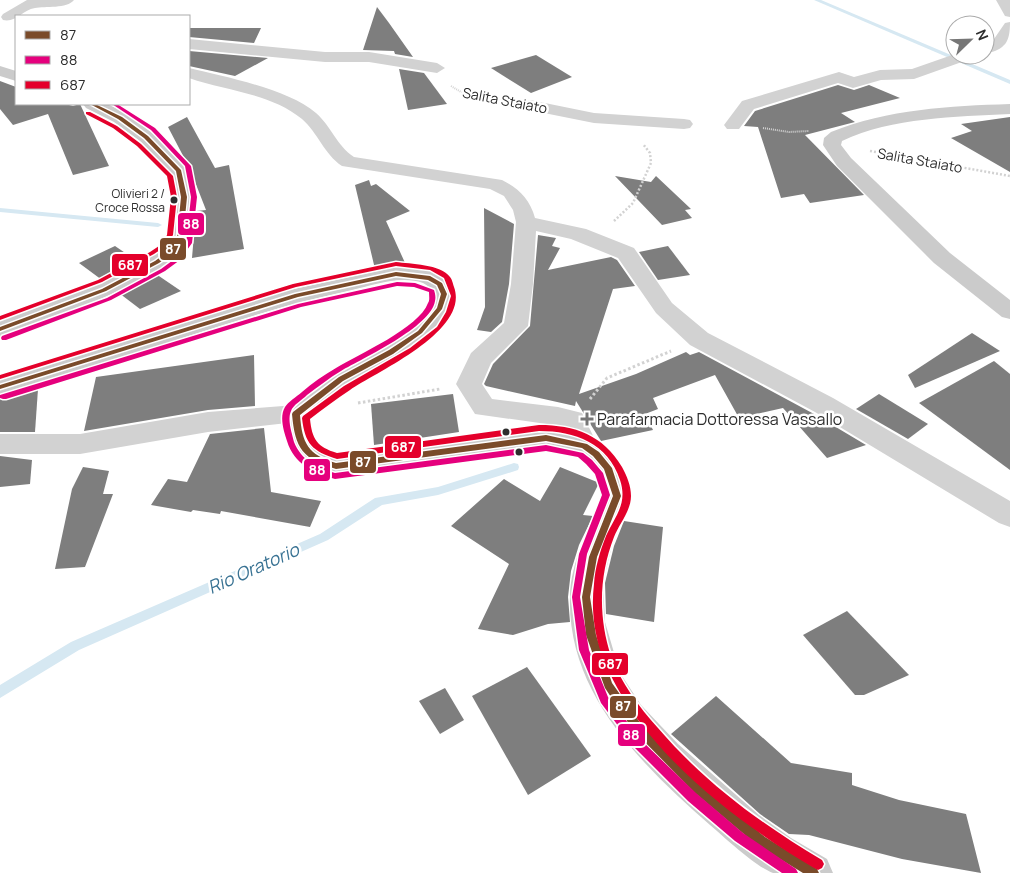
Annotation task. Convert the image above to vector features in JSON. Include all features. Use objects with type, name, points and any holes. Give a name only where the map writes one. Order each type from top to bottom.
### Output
[{"type":"main road","points":[[0,71],[15,76]]},
{"type":"main road","points":[[0,329],[104,290],[157,262],[171,252],[180,238],[184,197],[178,171],[146,137],[120,118],[94,105]]},
{"type":"main road","points":[[1010,109],[922,113],[842,133],[833,138],[832,145],[844,162],[942,258],[1010,312]]},
{"type":"main road","points":[[0,386],[297,296],[396,274],[430,278],[440,284],[444,294],[444,303],[440,311],[426,327],[348,376],[296,414],[296,424],[301,444],[315,460],[336,466],[527,439],[555,439],[578,433],[608,468],[617,496],[591,558],[586,598],[592,643],[613,695],[650,743],[732,821],[784,858],[813,873]]},
{"type":"street","points":[[8,17],[28,4],[67,0]]},
{"type":"street","points":[[1003,0],[1010,13]]},
{"type":"street","points":[[995,44],[999,42],[1010,26]]},
{"type":"street","points":[[190,44],[325,57],[377,57],[437,68]]},
{"type":"street","points":[[733,125],[748,106],[839,77],[853,83],[880,74],[914,74],[945,63]]},
{"type":"street","points":[[190,73],[272,97],[309,116],[340,158],[349,162],[496,184],[511,192],[523,210],[526,222],[522,284],[516,326],[480,359],[469,384],[474,396],[484,407],[558,416],[578,433]]},
{"type":"street","name":"Salita Staiato","points":[[530,105],[594,118],[684,124]]},
{"type":"street","points":[[526,222],[578,234],[626,253],[664,308],[699,339],[824,405],[1010,516]]},
{"type":"street","points":[[0,444],[80,444],[208,422],[296,414]]},
{"type":"path","name":"Salita Staiato","points":[[437,68],[454,90],[471,96],[530,105]]},
{"type":"path","points":[[626,253],[613,241],[609,225],[633,203],[651,163],[650,153],[640,141],[640,136],[661,122]]},
{"type":"path","name":"Salita Staiato","points":[[842,133],[857,140],[854,145],[858,149],[1010,176]]},
{"type":"path","points":[[578,433],[607,378],[699,339]]},
{"type":"path","points":[[354,404],[469,384]]},
{"type":"building","points":[[377,7],[413,57],[395,54],[394,51],[363,50]]},
{"type":"building","points":[[190,28],[261,28],[254,43],[190,37]]},
{"type":"building","points":[[190,51],[268,58],[235,76],[190,66]]},
{"type":"building","points":[[536,55],[572,77],[531,93],[491,68]]},
{"type":"building","points":[[399,69],[424,73],[447,104],[408,110]]},
{"type":"building","points":[[0,81],[15,87],[15,105],[80,105],[109,166],[73,175],[48,114],[13,125],[0,109]]},
{"type":"building","points":[[838,85],[854,90],[869,85],[900,98],[841,113],[855,122],[805,135],[864,195],[810,203],[804,194],[781,198],[758,127],[744,126],[755,111]]},
{"type":"building","points":[[187,117],[215,168],[229,165],[244,249],[192,258],[196,211],[206,210],[190,169],[168,127]]},
{"type":"building","points":[[1010,117],[1010,172],[951,138],[972,131],[961,124]]},
{"type":"building","points":[[615,176],[651,182],[656,176],[691,209],[685,210],[692,218],[662,225]]},
{"type":"building","points":[[369,180],[371,186],[376,184],[410,211],[386,221],[406,265],[375,269],[355,185]]},
{"type":"building","points":[[484,208],[514,224],[509,284],[502,322],[491,332],[477,330],[485,307]]},
{"type":"building","points":[[538,235],[556,238],[552,246],[560,248],[548,270],[611,257],[617,260],[635,286],[613,289],[579,394],[636,374],[686,352],[690,355],[699,352],[814,414],[866,445],[827,458],[783,408],[739,418],[715,375],[653,398],[658,409],[645,414],[653,430],[601,441],[576,401],[575,406],[486,386],[484,384],[493,364],[530,326]]},
{"type":"building","points":[[115,246],[137,261],[102,280],[79,263]]},
{"type":"building","points":[[668,246],[690,275],[658,280],[639,252]]},
{"type":"building","points":[[156,274],[181,291],[140,309],[119,293]]},
{"type":"building","points":[[972,333],[1000,351],[915,388],[908,375]]},
{"type":"building","points":[[254,355],[255,406],[208,410],[84,431],[96,377]]},
{"type":"building","points":[[994,361],[1010,374],[1010,470],[919,403]]},
{"type":"building","points":[[38,389],[35,432],[0,432],[0,398]]},
{"type":"building","points":[[453,394],[459,432],[374,445],[371,404]]},
{"type":"building","points":[[879,394],[928,424],[908,439],[856,409]]},
{"type":"building","points":[[264,428],[271,492],[321,501],[310,527],[221,511],[220,514],[193,510],[191,512],[151,505],[168,479],[187,482],[210,434]]},
{"type":"building","points":[[0,456],[32,460],[30,484],[0,487]]},
{"type":"building","points":[[83,467],[109,471],[103,494],[113,494],[85,567],[55,569],[72,489]]},
{"type":"building","points":[[560,467],[597,482],[598,485],[583,515],[593,516],[579,545],[571,571],[568,597],[570,622],[548,624],[513,635],[478,629],[509,564],[451,526],[504,479],[540,501]]},
{"type":"building","points":[[624,521],[663,527],[654,622],[606,614],[605,583],[614,546]]},
{"type":"building","points":[[847,611],[909,675],[864,695],[855,695],[803,635]]},
{"type":"building","points":[[527,667],[591,756],[528,795],[472,696]]},
{"type":"building","points":[[445,688],[464,720],[440,734],[419,701]]},
{"type":"building","points":[[716,696],[791,763],[852,773],[852,785],[899,800],[966,814],[981,873],[902,859],[809,835],[789,834],[760,814],[671,734]]},
{"type":"waterway","points":[[817,0],[1010,82]]},
{"type":"waterway","points":[[0,210],[158,225]]},
{"type":"waterway","name":"Rio Oratorio","points":[[0,692],[75,646],[324,537],[379,501],[438,491],[514,467]]},
{"type":"transit line","name":"87","points":[[0,329],[104,290],[157,262],[171,252],[180,238],[184,197],[179,171],[146,137],[120,118],[94,105]]},
{"type":"transit line","name":"88","points":[[4,338],[109,299],[163,270],[178,259],[189,243],[194,197],[188,166],[153,129],[116,105]]},
{"type":"transit line","name":"687","points":[[0,318],[100,281],[152,253],[164,245],[170,235],[174,197],[170,176],[139,145],[115,127],[88,113]]},
{"type":"transit line","name":"687","points":[[0,377],[295,285],[396,264],[432,268],[447,277],[454,296],[449,312],[439,328],[412,350],[347,388],[306,418],[308,433],[314,444],[323,451],[337,456],[539,428],[575,432],[597,442],[615,462],[624,479],[627,496],[625,506],[605,552],[598,582],[597,597],[602,642],[621,686],[641,716],[696,775],[760,827],[790,848],[818,864]]},
{"type":"transit line","name":"87","points":[[0,387],[297,295],[396,274],[430,278],[440,284],[444,294],[440,308],[420,332],[391,352],[341,379],[296,414],[298,434],[305,449],[317,459],[336,466],[546,438],[584,446],[596,454],[608,468],[617,496],[593,557],[586,597],[591,635],[608,685],[637,727],[699,789],[761,841],[813,873]]},
{"type":"transit line","name":"88","points":[[3,397],[300,305],[397,284],[415,285],[432,291],[432,302],[425,314],[412,326],[331,374],[288,408],[286,416],[290,441],[298,456],[310,467],[335,476],[546,448],[580,455],[589,462],[599,473],[606,495],[583,554],[576,597],[584,650],[604,700],[638,744],[692,797],[739,837],[792,873]]},
{"type":"place","name":"Olivieri 2 / Croce Rossa","points":[[174,200]]},
{"type":"place","name":"Parafarmacia Dottoressa Vassallo","points":[[587,419]]}]
